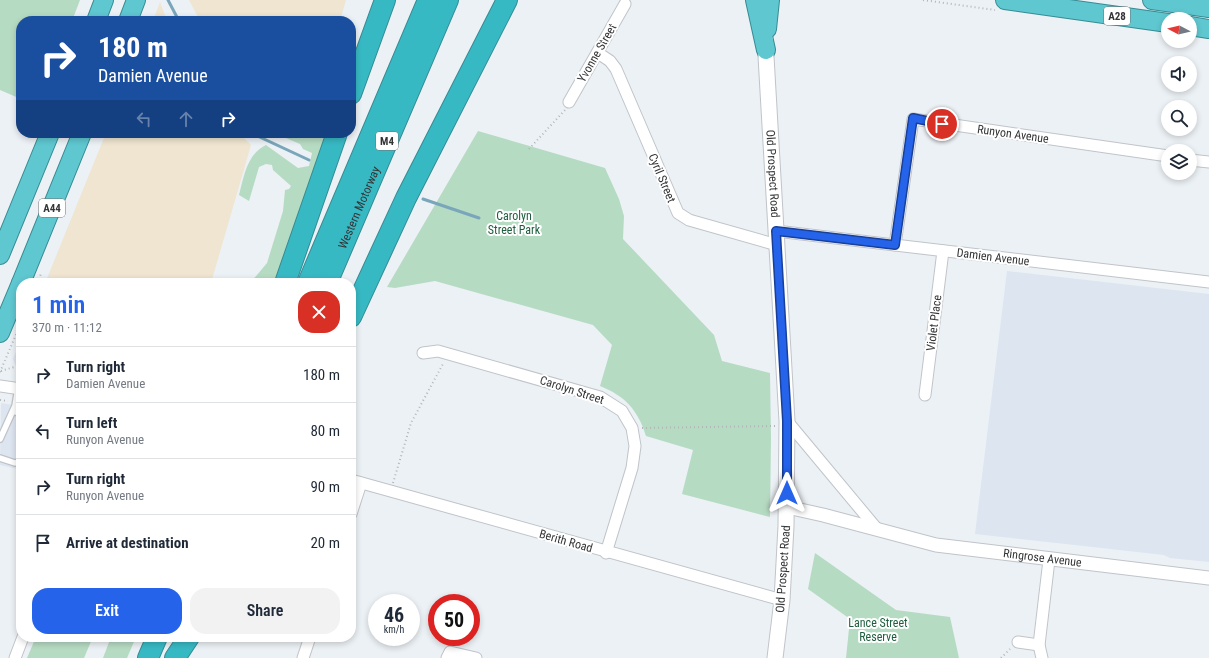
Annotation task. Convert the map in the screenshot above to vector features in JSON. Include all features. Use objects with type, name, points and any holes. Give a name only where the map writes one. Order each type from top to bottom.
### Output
[{"type":"highway","points":[[94,16],[104,0]]},
{"type":"highway","points":[[130,16],[136,0]]},
{"type":"highway","points":[[356,80],[385,0]]},
{"type":"highway","name":"Western Motorway","points":[[310,278],[428,0]]},
{"type":"highway","name":"Western Motorway","points":[[329,278],[448,0]]},
{"type":"highway","points":[[356,283],[399,192],[497,0]]},
{"type":"highway","points":[[356,306],[406,198],[507,0]]},
{"type":"highway","points":[[755,0],[766,50]]},
{"type":"highway","points":[[766,50],[770,0]]},
{"type":"highway","name":"A28","points":[[1005,0],[1161,22]]},
{"type":"highway","points":[[1152,0],[1209,8]]},
{"type":"highway","points":[[1197,27],[1209,29]]},
{"type":"highway","name":"A44","points":[[1,248],[48,138]]},
{"type":"highway","name":"A44","points":[[23,278],[80,138]]},
{"type":"highway","points":[[287,278],[335,138]]},
{"type":"highway","name":"A44","points":[[0,333],[16,295]]},
{"type":"highway","points":[[148,658],[155,642]]},
{"type":"highway","points":[[166,658],[173,642]]},
{"type":"highway","points":[[174,658],[185,642]]},
{"type":"main road","name":"Old Prospect Road","points":[[763,0],[787,421],[787,508],[782,600],[775,658]]},
{"type":"street","name":"Yvonne Street","points":[[569,102],[625,4]]},
{"type":"street","name":"Cyril Street","points":[[598,53],[610,61],[616,69],[675,208],[680,215],[777,238]]},
{"type":"street","name":"Runyon Avenue","points":[[895,245],[913,118],[1161,155]]},
{"type":"street","points":[[1197,161],[1209,162]]},
{"type":"street","name":"Damien Avenue","points":[[777,238],[895,245],[1209,282]]},
{"type":"street","name":"Violet Place","points":[[925,395],[943,251]]},
{"type":"street","name":"Carolyn Street","points":[[423,353],[438,351],[600,397],[622,411],[632,428],[635,446],[632,468],[606,553]]},
{"type":"street","points":[[0,386],[16,388]]},
{"type":"street","points":[[787,421],[877,529]]},
{"type":"street","name":"Berith Road","points":[[356,481],[606,553],[782,600]]},
{"type":"street","name":"Ringrose Avenue","points":[[787,508],[823,514],[936,545],[1049,560],[1209,578]]},
{"type":"street","points":[[1042,658],[1039,645],[1049,560]]},
{"type":"street","points":[[14,658],[21,642]]},
{"type":"street","points":[[303,658],[308,642]]},
{"type":"street","points":[[1018,642],[1039,645]]},
{"type":"street","points":[[447,658],[450,652],[476,658]]},
{"type":"lane","points":[[0,440],[2,426],[8,420],[16,401]]},
{"type":"lane","points":[[0,458],[16,463]]},
{"type":"path","points":[[529,149],[562,114],[569,102]]},
{"type":"path","points":[[39,278],[41,274]]},
{"type":"path","points":[[16,335],[0,372],[16,368]]},
{"type":"path","points":[[390,491],[411,423],[449,354]]},
{"type":"path","points":[[632,428],[774,426],[787,421]]},
{"type":"path","points":[[1002,658],[1018,642]]},
{"type":"shaded area","points":[[189,0],[346,0],[341,16],[197,16]]},
{"type":"shaded area","points":[[160,2],[165,16],[155,16]]},
{"type":"shaded area","points":[[104,138],[244,138],[251,145],[212,278],[55,278],[48,276]]},
{"type":"shaded area","points":[[1007,271],[1209,294],[1209,562],[1170,558],[1164,555],[975,534]]},
{"type":"shaded area","points":[[16,352],[16,366],[13,359]]},
{"type":"shaded area","points":[[1,403],[16,405],[16,469],[0,465]]},
{"type":"green space","points":[[0,0],[80,0],[74,16],[16,16],[16,97],[0,90]]},
{"type":"green space","name":"Carolyn Street Park","points":[[478,131],[605,168],[619,199],[624,216],[623,239],[714,335],[722,361],[770,373],[770,517],[682,494],[693,450],[646,436],[635,411],[617,394],[600,386],[612,345],[593,325],[435,281],[395,288],[387,287]]},
{"type":"green space","points":[[286,138],[326,138],[277,278],[254,278],[267,263],[283,211],[285,190],[289,189],[291,186],[273,170],[272,165],[266,164],[259,167],[249,201],[239,195],[247,166],[254,154],[266,145],[298,168],[309,166],[312,153],[303,149],[300,144]]},
{"type":"green space","name":"Lance Street Reserve","points":[[815,553],[896,610],[950,617],[959,658],[846,658],[850,619],[808,589]]},
{"type":"green space","points":[[34,642],[91,642],[84,658],[27,658]]},
{"type":"green space","points":[[109,642],[134,642],[127,658],[103,658]]},
{"type":"waterway","points":[[168,0],[176,16]]},
{"type":"waterway","points":[[262,138],[309,160]]},
{"type":"waterway","points":[[423,199],[479,218]]},
{"type":"route","points":[[787,493],[787,421],[776,231],[895,245],[913,118],[942,124]]}]
